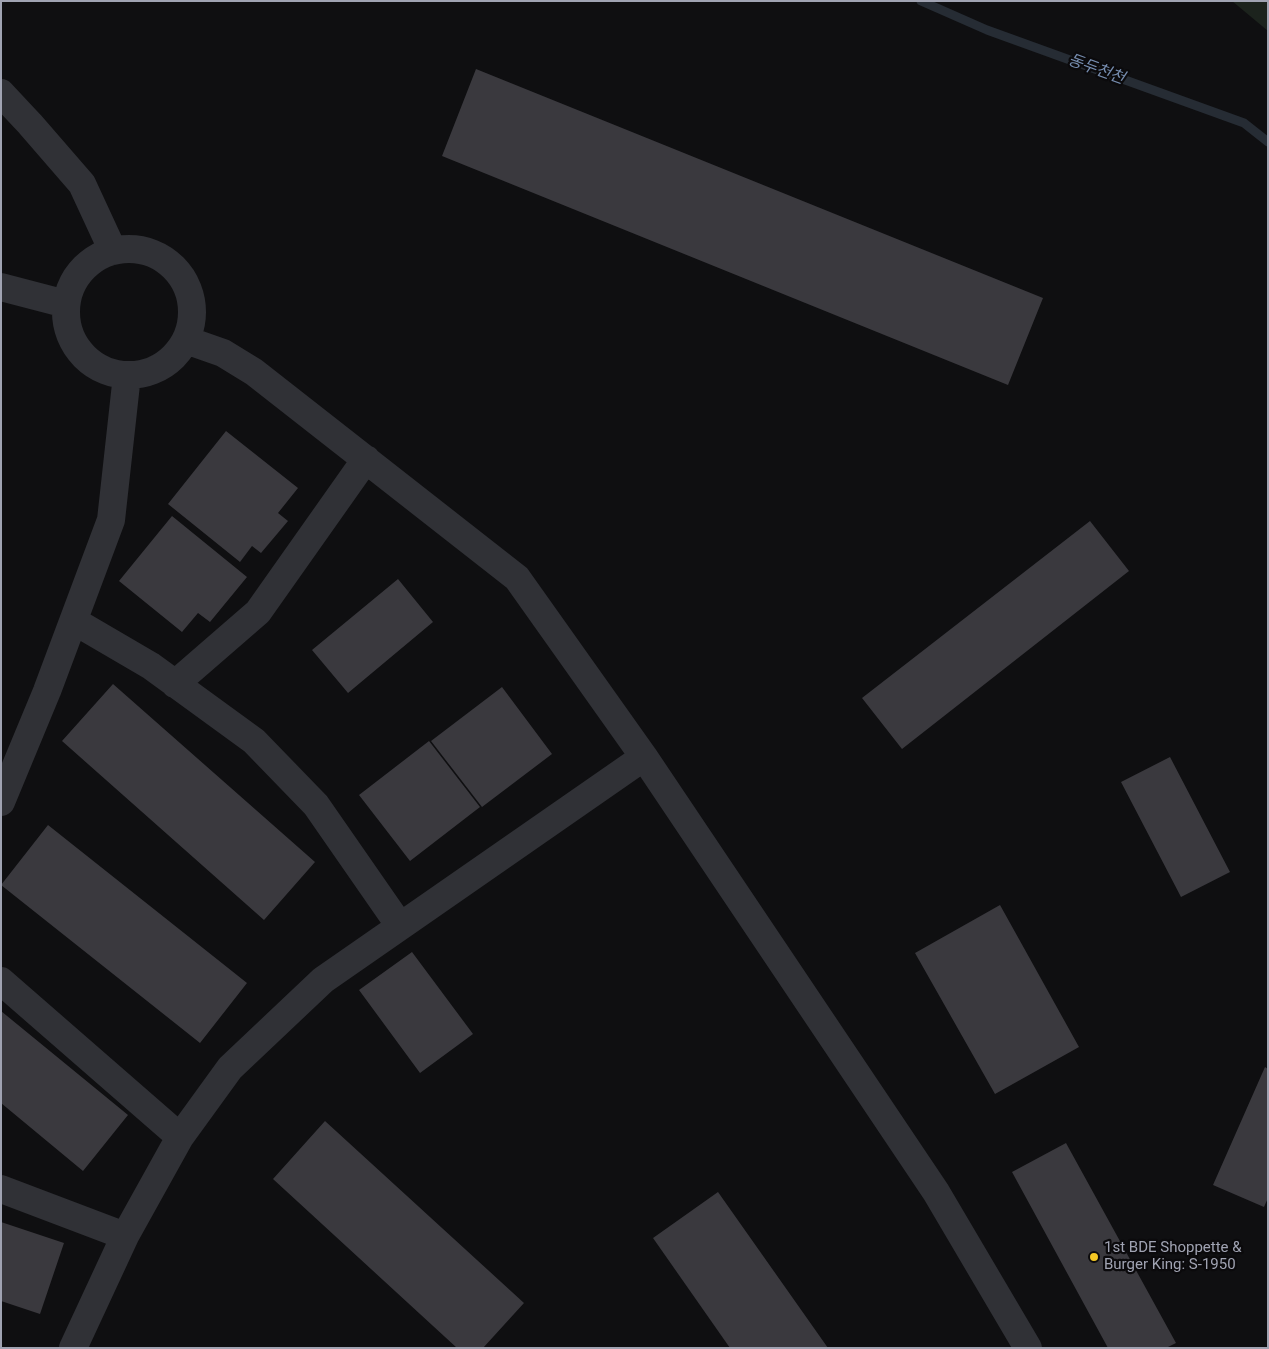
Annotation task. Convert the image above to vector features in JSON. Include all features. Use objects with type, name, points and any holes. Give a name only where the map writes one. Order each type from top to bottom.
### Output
[{"type":"lane","points":[[1,93],[82,184],[113,251]]},
{"type":"lane","points":[[128,248],[148,251],[167,261],[181,276],[190,295],[193,316],[186,340],[177,355],[160,368],[140,375],[119,375],[99,369],[83,356],[71,338],[65,318],[67,297],[75,278],[89,262],[107,252],[113,251],[128,248]]},
{"type":"lane","points":[[1,287],[66,304]]},
{"type":"lane","points":[[186,340],[223,353],[254,372],[516,578],[644,756],[936,1192],[1028,1348]]},
{"type":"lane","points":[[1,802],[74,621],[111,520],[127,375]]},
{"type":"lane","points":[[175,684],[258,612],[366,460]]},
{"type":"lane","points":[[74,621],[151,666],[254,741],[316,805],[400,926]]},
{"type":"lane","points":[[73,1348],[125,1236],[180,1137],[230,1068],[323,980],[644,756]]},
{"type":"lane","points":[[1,981],[180,1137]]},
{"type":"lane","points":[[1,1189],[125,1236]]},
{"type":"shaded area","points":[[1232,1],[1268,1],[1268,31]]},
{"type":"building","points":[[476,69],[1043,298],[1008,385],[442,156]]},
{"type":"building","points":[[226,431],[298,488],[278,513],[288,521],[261,553],[252,546],[240,562],[168,504]]},
{"type":"building","points":[[172,516],[247,577],[210,622],[198,613],[182,632],[119,581]]},
{"type":"building","points":[[1090,521],[1129,571],[902,749],[862,698]]},
{"type":"building","points":[[398,579],[433,622],[348,693],[312,650]]},
{"type":"building","points":[[113,684],[315,862],[264,920],[62,741]]},
{"type":"building","points":[[502,687],[552,754],[482,807],[431,741]]},
{"type":"building","points":[[429,741],[480,807],[410,861],[359,795]]},
{"type":"building","points":[[1170,757],[1230,872],[1181,897],[1121,782]]},
{"type":"building","points":[[48,825],[247,983],[200,1043],[1,885]]},
{"type":"building","points":[[1000,905],[1079,1047],[995,1094],[915,953]]},
{"type":"building","points":[[412,952],[473,1034],[420,1073],[359,990]]},
{"type":"building","points":[[1,1011],[128,1115],[83,1171],[1,1103]]},
{"type":"building","points":[[1265,1067],[1268,1069],[1268,1198],[1264,1207],[1213,1185]]},
{"type":"building","points":[[325,1121],[524,1303],[483,1348],[457,1348],[273,1179]]},
{"type":"building","name":"1st BDE Shoppette & Burger King: S-1950","points":[[1066,1143],[1176,1343],[1166,1348],[1108,1348],[1012,1172]]},
{"type":"building","points":[[718,1192],[828,1348],[730,1348],[653,1238]]},
{"type":"building","points":[[1,1222],[64,1243],[40,1314],[1,1301]]},
{"type":"waterway","name":"동두천천","points":[[921,1],[987,30],[1244,123],[1268,142]]},
{"type":"place","name":"1st BDE Shoppette & Burger King: S-1950","points":[[1094,1257]]}]
